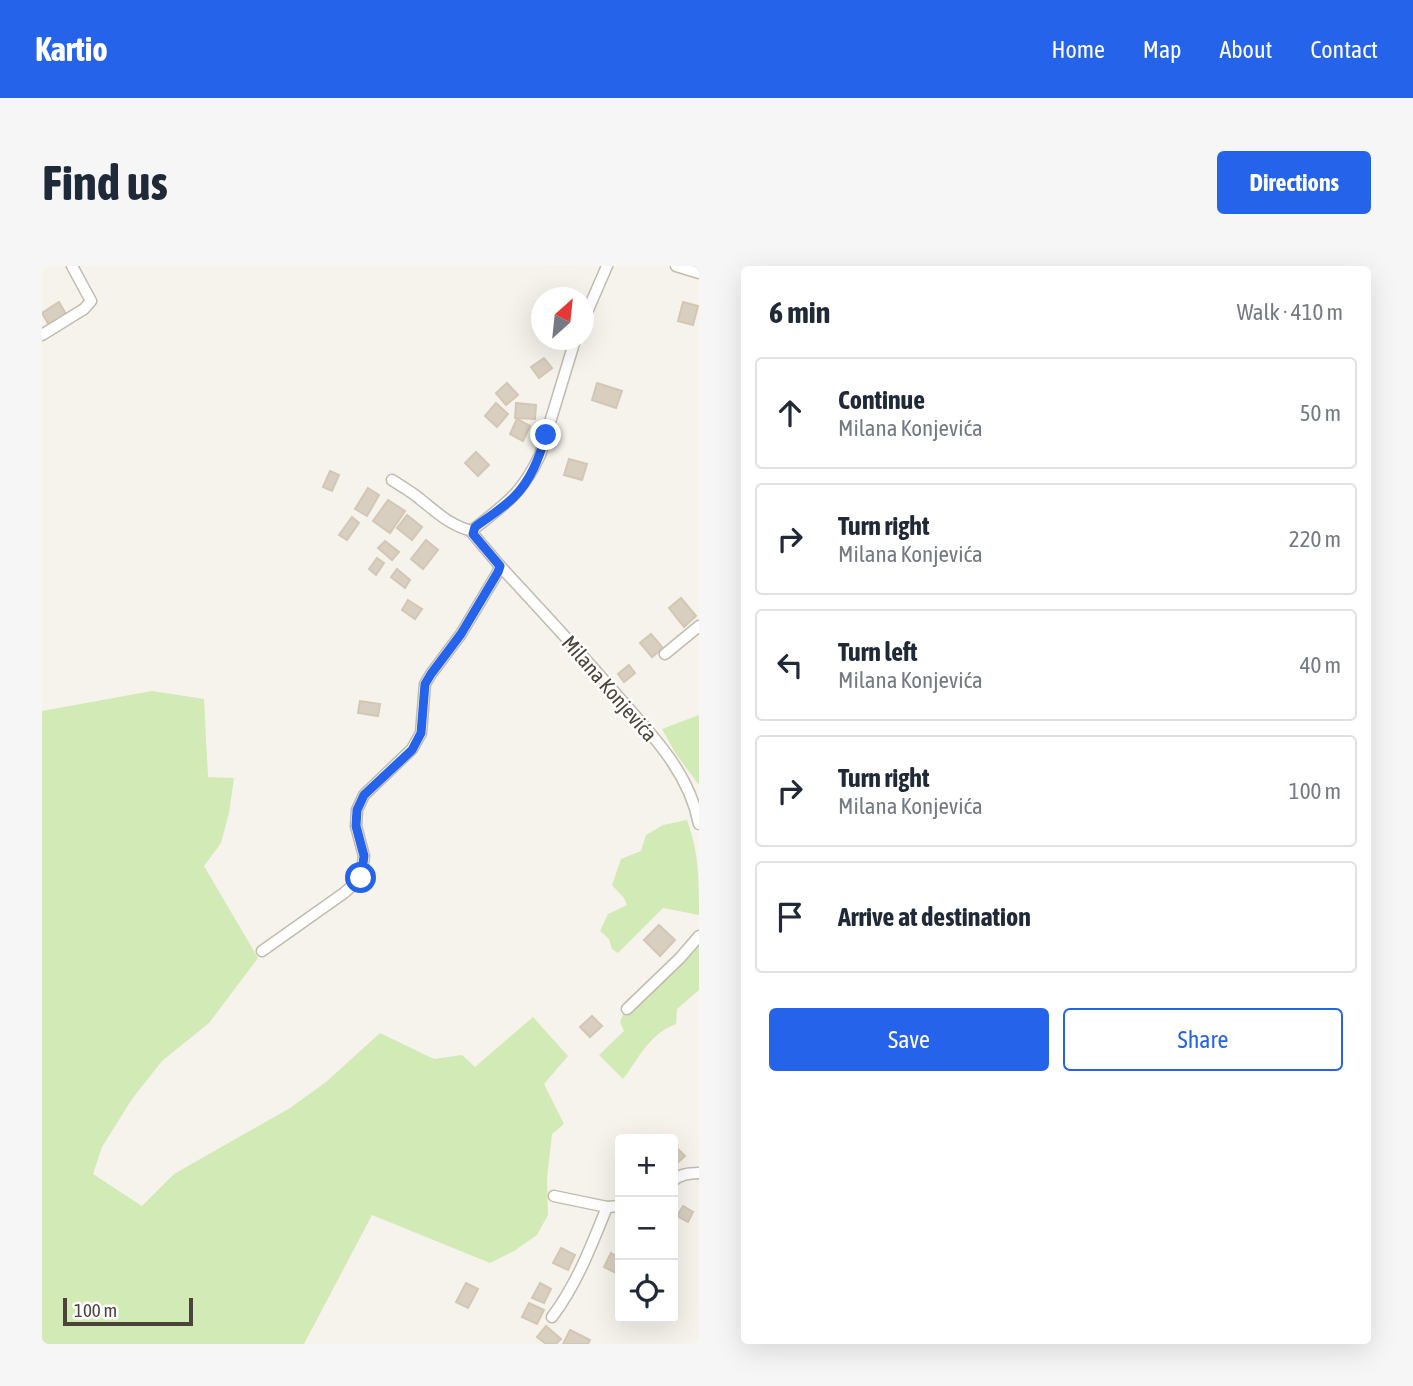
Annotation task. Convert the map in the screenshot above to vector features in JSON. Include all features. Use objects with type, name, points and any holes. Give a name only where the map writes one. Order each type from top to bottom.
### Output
[{"type":"street","points":[[42,335],[84,309],[91,301],[72,266]]},
{"type":"street","points":[[594,294],[607,266]]},
{"type":"street","points":[[676,266],[699,273]]},
{"type":"street","points":[[473,531],[512,499],[524,485],[540,455],[572,350]]},
{"type":"street","name":"Milana Konjevića","points":[[392,480],[441,517],[473,531],[500,566],[573,644],[660,746],[681,774],[696,807],[699,824]]},
{"type":"street","points":[[262,951],[361,878],[364,856],[356,826],[357,810],[364,795],[412,750],[421,733],[425,684],[461,634],[500,566]]},
{"type":"street","points":[[665,654],[699,626]]},
{"type":"street","points":[[627,1009],[699,936]]},
{"type":"street","points":[[678,1177],[699,1173]]},
{"type":"street","points":[[554,1196],[615,1206]]},
{"type":"street","points":[[552,1317],[563,1303],[607,1207]]},
{"type":"green space","points":[[152,691],[204,699],[208,777],[234,778],[221,843],[204,866],[258,958],[209,1023],[162,1061],[132,1099],[102,1147],[93,1174],[142,1206],[174,1174],[290,1108],[326,1082],[380,1033],[434,1059],[462,1055],[475,1067],[533,1017],[568,1056],[544,1084],[564,1124],[552,1134],[547,1178],[548,1215],[537,1235],[490,1263],[372,1215],[304,1344],[42,1344],[42,711]]},
{"type":"green space","points":[[699,715],[699,785],[676,754],[662,729]]},
{"type":"green space","points":[[687,820],[696,855],[699,915],[663,908],[618,953],[612,949],[609,939],[600,931],[608,914],[627,905],[612,885],[621,859],[641,851],[646,835],[663,825]]},
{"type":"green space","points":[[699,942],[699,990],[677,1009],[676,1024],[651,1040],[623,1079],[599,1055],[624,1031],[620,1022],[623,1014]]},
{"type":"building","points":[[59,302],[66,314],[49,325],[42,313]]},
{"type":"building","points":[[683,302],[698,306],[693,325],[678,321]]},
{"type":"building","points":[[544,358],[552,368],[539,378],[531,367]]},
{"type":"building","points":[[507,383],[518,395],[506,405],[496,393]]},
{"type":"building","points":[[597,383],[622,391],[616,408],[592,400]]},
{"type":"building","points":[[496,403],[508,414],[497,427],[485,416]]},
{"type":"building","points":[[516,403],[536,405],[535,419],[515,418]]},
{"type":"building","points":[[517,419],[530,426],[523,441],[510,434]]},
{"type":"building","points":[[476,452],[489,465],[478,476],[465,463]]},
{"type":"building","points":[[569,459],[587,464],[582,480],[564,475]]},
{"type":"building","points":[[330,471],[339,475],[332,491],[323,487]]},
{"type":"building","points":[[368,488],[379,495],[367,516],[355,509]]},
{"type":"building","points":[[388,500],[405,511],[390,533],[373,521]]},
{"type":"building","points":[[407,515],[422,527],[412,540],[397,528]]},
{"type":"building","points":[[352,517],[359,523],[347,540],[339,535]]},
{"type":"building","points":[[426,540],[438,550],[423,569],[411,559]]},
{"type":"building","points":[[385,541],[399,552],[392,560],[378,548]]},
{"type":"building","points":[[377,558],[384,563],[376,575],[369,569]]},
{"type":"building","points":[[397,569],[410,580],[405,588],[391,577]]},
{"type":"building","points":[[681,598],[696,616],[684,627],[669,608]]},
{"type":"building","points":[[408,600],[422,609],[415,619],[402,610]]},
{"type":"building","points":[[651,634],[663,648],[652,657],[640,643]]},
{"type":"building","points":[[629,665],[635,673],[624,682],[618,674]]},
{"type":"building","points":[[360,701],[380,704],[378,716],[358,713]]},
{"type":"building","points":[[659,925],[675,940],[660,956],[644,940]]},
{"type":"building","points":[[592,1016],[602,1026],[590,1037],[580,1027]]},
{"type":"building","points":[[678,1149],[685,1156],[678,1162]]},
{"type":"building","points":[[683,1206],[693,1212],[688,1222],[678,1214]]},
{"type":"building","points":[[561,1248],[575,1255],[568,1270],[553,1263]]},
{"type":"building","points":[[611,1253],[615,1255],[615,1272],[604,1267]]},
{"type":"building","points":[[466,1283],[478,1289],[468,1308],[456,1302]]},
{"type":"building","points":[[540,1283],[551,1289],[544,1303],[532,1298]]},
{"type":"building","points":[[529,1303],[544,1310],[537,1324],[522,1317]]},
{"type":"building","points":[[546,1326],[561,1339],[556,1344],[546,1344],[537,1337]]},
{"type":"building","points":[[570,1330],[590,1340],[588,1344],[563,1344]]},
{"type":"route","points":[[361,878],[364,856],[356,826],[357,810],[364,795],[412,750],[421,733],[425,684],[461,634],[500,566],[473,531],[512,499],[524,485],[533,471],[546,435]]}]
